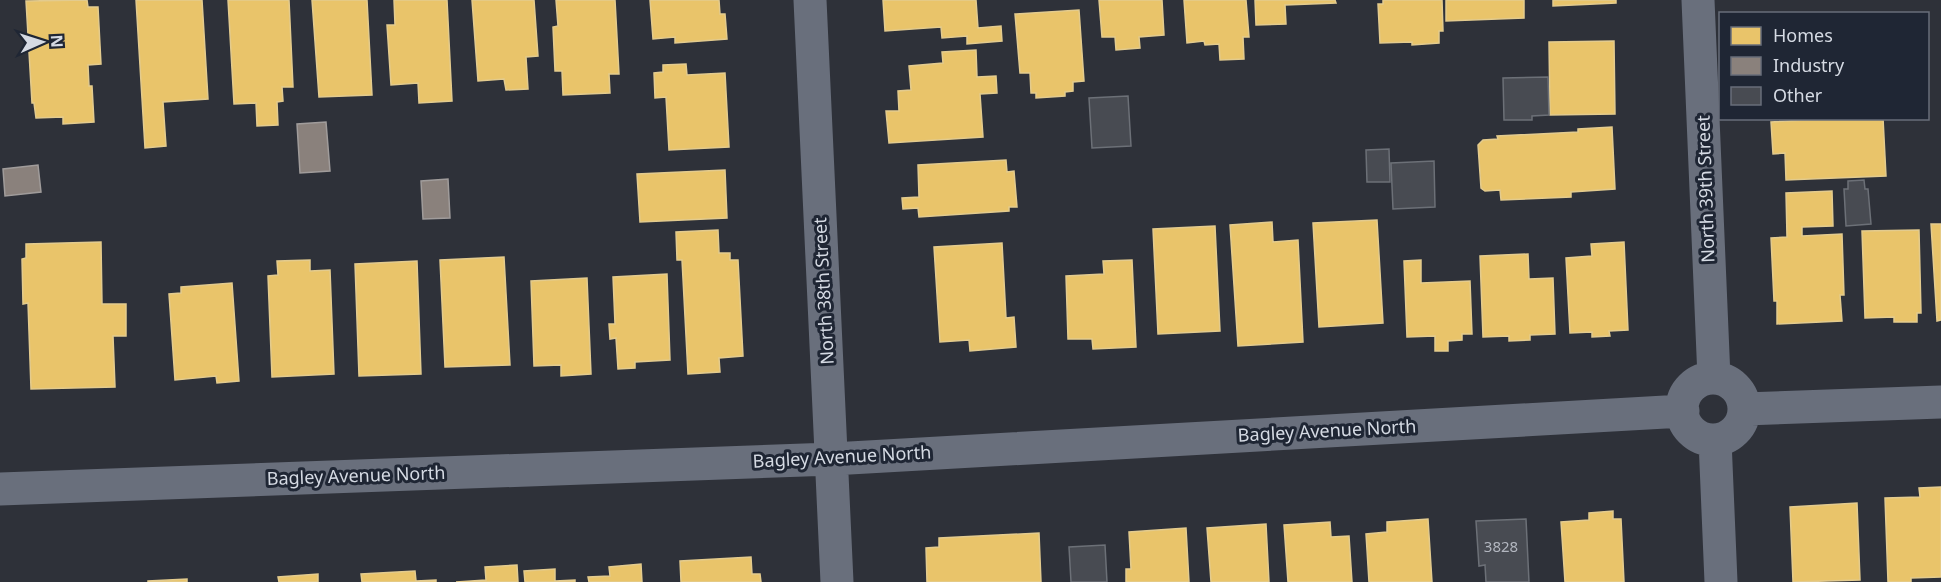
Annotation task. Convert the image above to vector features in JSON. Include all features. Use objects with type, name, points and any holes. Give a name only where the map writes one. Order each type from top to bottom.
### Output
[{"type":"street","name":"North 38th Street","points":[[810,0],[837,582]]},
{"type":"street","name":"North 39th Street","points":[[1698,0],[1714,378]]},
{"type":"street","points":[[1714,378],[1726,381],[1735,387],[1741,395],[1744,409],[1739,426],[1732,434],[1715,440],[1703,438],[1693,432],[1687,425],[1683,411],[1685,396],[1690,388],[1698,382],[1714,378]]},
{"type":"street","points":[[1744,409],[1941,402]]},
{"type":"street","name":"Bagley Avenue North","points":[[0,489],[832,459],[1683,411]]},
{"type":"street","points":[[1715,440],[1721,582]]},
{"type":"building: Homes","points":[[87,0],[88,7],[98,7],[101,64],[88,65],[94,122],[63,124],[63,117],[36,118],[34,103],[32,103],[26,1]]},
{"type":"building: Homes","points":[[136,0],[202,0],[208,99],[163,102],[166,146],[145,148]]},
{"type":"building: Homes","points":[[228,0],[289,0],[293,87],[282,87],[283,101],[277,102],[278,125],[257,126],[256,103],[234,104]]},
{"type":"building: Homes","points":[[312,0],[367,0],[372,95],[319,97]]},
{"type":"building: Homes","points":[[394,0],[447,0],[452,101],[419,103],[418,83],[391,85],[387,25],[395,25]]},
{"type":"building: Homes","points":[[472,0],[534,0],[538,56],[526,57],[528,89],[506,90],[504,79],[478,81]]},
{"type":"building: Homes","points":[[556,0],[615,0],[619,74],[609,74],[610,93],[563,95],[562,71],[555,71],[553,27],[558,26]]},
{"type":"building: Homes","points":[[650,0],[719,0],[720,14],[725,14],[727,39],[675,43],[675,37],[653,39]]},
{"type":"building: Homes","points":[[883,0],[976,0],[978,28],[1001,26],[1002,41],[967,44],[967,36],[942,38],[941,27],[885,31]]},
{"type":"building: Homes","points":[[1099,0],[1162,0],[1164,35],[1139,37],[1140,48],[1116,50],[1115,37],[1102,37]]},
{"type":"building: Homes","points":[[1184,0],[1246,0],[1249,37],[1243,37],[1244,59],[1220,60],[1219,44],[1205,45],[1204,41],[1187,43]]},
{"type":"building: Homes","points":[[1255,0],[1335,0],[1336,3],[1285,5],[1286,24],[1256,25]]},
{"type":"building: Homes","points":[[1383,0],[1442,0],[1443,31],[1439,31],[1439,43],[1412,45],[1412,42],[1380,43],[1378,4],[1383,4]]},
{"type":"building: Homes","points":[[1446,0],[1524,0],[1524,18],[1446,21]]},
{"type":"building: Homes","points":[[1553,0],[1616,0],[1616,3],[1553,6]]},
{"type":"building: Homes","points":[[1079,10],[1084,81],[1073,82],[1073,91],[1065,92],[1065,96],[1036,98],[1036,93],[1031,93],[1030,73],[1020,73],[1015,14]]},
{"type":"building: Homes","points":[[1614,41],[1615,114],[1550,115],[1549,42]]},
{"type":"building: Homes","points":[[976,50],[977,77],[996,76],[997,93],[980,94],[983,137],[889,143],[886,111],[899,111],[898,91],[911,90],[909,66],[943,63],[942,52]]},
{"type":"building: Homes","points":[[686,64],[687,75],[725,73],[729,147],[669,150],[666,97],[655,98],[654,73],[663,72],[663,65]]},
{"type":"building: Homes","points":[[1883,120],[1886,176],[1786,180],[1785,153],[1773,154],[1771,122]]},
{"type":"building: Homes","points":[[1612,127],[1615,189],[1571,192],[1571,197],[1501,200],[1500,190],[1485,191],[1481,188],[1478,145],[1483,140],[1498,139],[1497,136],[1578,132],[1578,129]]},
{"type":"building: Homes","points":[[1006,160],[1007,172],[1014,171],[1017,207],[1009,207],[1009,211],[919,217],[918,208],[903,209],[902,198],[919,197],[918,165]]},
{"type":"building: Homes","points":[[725,170],[727,218],[640,222],[637,174]]},
{"type":"building: Homes","points":[[1832,191],[1833,226],[1802,227],[1802,236],[1842,234],[1844,295],[1840,295],[1842,321],[1777,324],[1771,238],[1787,237],[1786,193]]},
{"type":"building: Homes","points":[[1377,220],[1383,323],[1319,327],[1313,223]]},
{"type":"building: Homes","points":[[1272,222],[1273,242],[1298,240],[1303,342],[1238,346],[1230,225]]},
{"type":"building: Homes","points":[[1931,224],[1941,224],[1941,320],[1937,321]]},
{"type":"building: Homes","points":[[1215,226],[1220,331],[1158,334],[1153,229]]},
{"type":"building: Homes","points":[[718,230],[719,253],[730,253],[730,260],[738,260],[743,356],[719,358],[720,372],[688,374],[682,260],[677,260],[676,232]]},
{"type":"building: Homes","points":[[1919,230],[1921,313],[1917,313],[1917,322],[1894,322],[1894,317],[1865,318],[1862,231]]},
{"type":"building: Homes","points":[[101,242],[102,304],[126,304],[126,336],[113,336],[115,387],[31,389],[28,303],[23,304],[22,259],[26,258],[26,244]]},
{"type":"building: Homes","points":[[1624,242],[1628,330],[1609,331],[1610,336],[1592,337],[1592,332],[1570,333],[1566,258],[1592,256],[1591,244]]},
{"type":"building: Homes","points":[[1002,243],[1006,318],[1014,317],[1016,347],[970,351],[969,340],[940,342],[934,247]]},
{"type":"building: Homes","points":[[1528,254],[1529,279],[1553,278],[1555,334],[1530,335],[1530,340],[1509,341],[1509,336],[1483,337],[1480,256]]},
{"type":"building: Homes","points":[[504,257],[510,365],[445,367],[440,260]]},
{"type":"building: Homes","points":[[310,260],[310,271],[330,270],[334,374],[272,377],[268,276],[278,275],[277,261]]},
{"type":"building: Homes","points":[[1132,260],[1136,347],[1093,349],[1092,339],[1068,339],[1066,276],[1104,274],[1103,261]]},
{"type":"building: Homes","points":[[1421,260],[1421,283],[1470,281],[1472,334],[1462,334],[1462,340],[1448,341],[1448,351],[1435,351],[1435,336],[1407,337],[1404,261]]},
{"type":"building: Homes","points":[[417,261],[421,374],[359,376],[355,264]]},
{"type":"building: Homes","points":[[667,274],[670,360],[635,362],[635,368],[618,369],[616,338],[610,339],[609,324],[615,324],[613,277]]},
{"type":"building: Homes","points":[[587,278],[591,374],[561,376],[561,365],[534,366],[531,281]]},
{"type":"building: Homes","points":[[232,283],[239,381],[217,383],[216,376],[175,380],[169,294],[181,293],[181,287]]},
{"type":"building: Homes","points":[[1941,487],[1941,577],[1911,578],[1911,582],[1888,582],[1885,498],[1920,497],[1919,488]]},
{"type":"building: Homes","points":[[1857,503],[1860,580],[1793,582],[1790,507]]},
{"type":"building: Homes","points":[[1613,511],[1613,519],[1621,519],[1624,582],[1565,582],[1561,522],[1589,520],[1589,513]]},
{"type":"building: Homes","points":[[1428,519],[1432,582],[1369,582],[1366,534],[1387,532],[1387,522]]},
{"type":"building: Homes","points":[[1330,522],[1331,537],[1349,536],[1352,582],[1288,582],[1284,525]]},
{"type":"building: Homes","points":[[1266,524],[1269,582],[1211,582],[1207,528]]},
{"type":"building: Homes","points":[[1186,528],[1189,582],[1126,582],[1126,569],[1131,569],[1129,532]]},
{"type":"building: Homes","points":[[1039,533],[1041,582],[927,582],[926,548],[939,547],[939,538]]},
{"type":"building: Homes","points":[[751,557],[752,574],[760,574],[761,582],[681,582],[680,561]]},
{"type":"building: Homes","points":[[641,564],[642,582],[589,582],[588,577],[610,576],[609,567]]},
{"type":"building: Homes","points":[[517,565],[518,582],[456,582],[486,580],[485,567]]},
{"type":"building: Homes","points":[[555,569],[555,581],[575,580],[575,582],[525,582],[524,571]]},
{"type":"building: Homes","points":[[415,571],[416,581],[436,580],[436,582],[362,582],[361,574]]},
{"type":"building: Homes","points":[[318,574],[318,582],[279,582],[278,577]]},
{"type":"building: Homes","points":[[187,579],[187,582],[148,582],[148,581]]},
{"type":"building: Industry","points":[[326,122],[330,171],[300,173],[297,124]]},
{"type":"building: Industry","points":[[38,165],[41,192],[5,196],[3,169]]},
{"type":"building: Industry","points":[[448,179],[450,218],[423,219],[421,181]]},
{"type":"building: Other","points":[[1548,77],[1549,115],[1532,116],[1532,120],[1504,120],[1503,78]]},
{"type":"building: Other","points":[[1128,96],[1131,146],[1092,148],[1089,98]]},
{"type":"building: Other","points":[[1389,149],[1390,182],[1367,182],[1366,150]]},
{"type":"building: Other","points":[[1434,161],[1435,207],[1393,209],[1391,163]]},
{"type":"building: Other","points":[[1864,180],[1865,189],[1868,189],[1871,224],[1846,226],[1844,189],[1848,189],[1848,181]]},
{"type":"building: Other","points":[[1526,519],[1529,582],[1486,582],[1485,565],[1479,566],[1476,521]]},
{"type":"building: Other","points":[[1105,545],[1107,582],[1071,582],[1069,547]]}]
